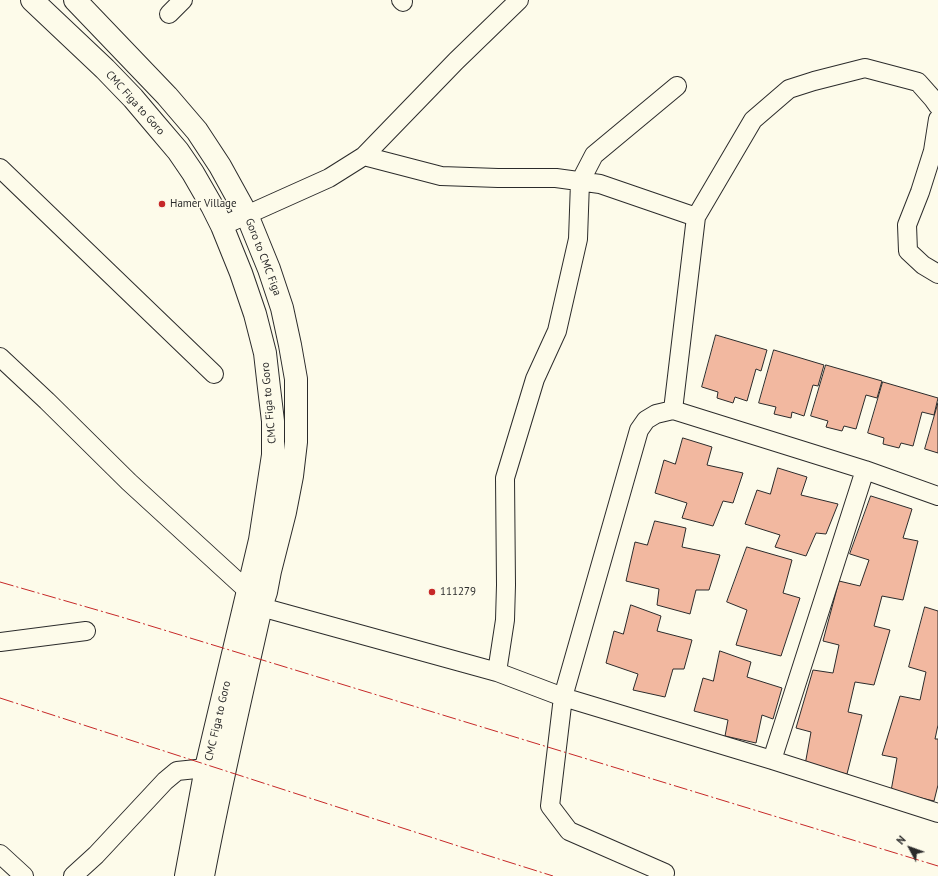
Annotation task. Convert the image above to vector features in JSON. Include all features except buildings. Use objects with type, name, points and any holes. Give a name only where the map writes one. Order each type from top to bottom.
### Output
[{"type":"main road","name":"CMC Figa to Goro","points":[[32,0],[133,98],[178,151],[193,173],[222,226],[241,273],[265,353],[273,421],[273,454],[260,540],[261,591],[206,768],[186,876]]},
{"type":"main road","name":"Goro to CMC Figa","points":[[75,0],[167,96],[197,131],[220,166],[247,215],[269,269],[282,308],[296,379],[296,442],[292,476],[285,512],[261,591]]},
{"type":"main road","points":[[203,876],[261,591]]},
{"type":"street","points":[[169,14],[183,0]]},
{"type":"street","points":[[222,226],[329,178],[364,156],[456,61],[519,0]]},
{"type":"street","points":[[673,410],[696,217],[753,120],[789,89],[865,68],[918,82],[933,98],[938,106]]},
{"type":"street","points":[[497,672],[506,620],[504,478],[535,379],[558,331],[578,239],[580,182],[594,155],[677,86]]},
{"type":"street","points":[[938,119],[933,151],[920,192],[907,225],[908,251],[923,265],[938,274]]},
{"type":"street","points":[[364,156],[441,176],[556,178],[600,184],[696,217]]},
{"type":"street","points":[[0,168],[214,374]]},
{"type":"street","points":[[0,357],[129,482],[261,591],[497,672],[563,697],[772,760],[938,813]]},
{"type":"street","points":[[665,873],[570,831],[550,806],[563,697],[639,430],[646,420],[656,414],[673,410],[865,470],[938,496]]},
{"type":"street","points":[[772,760],[865,470]]},
{"type":"street","points":[[0,642],[86,631]]},
{"type":"street","points":[[74,876],[96,855],[165,780],[177,771],[206,768]]},
{"type":"street","points":[[0,854],[24,876]]},
{"type":"power","points":[[0,582],[118,616],[938,866]]},
{"type":"power","points":[[0,698],[553,876]]},
{"type":"place","name":"Hamer Village","points":[[162,204]]},
{"type":"place","name":"111279","points":[[432,592]]}]
